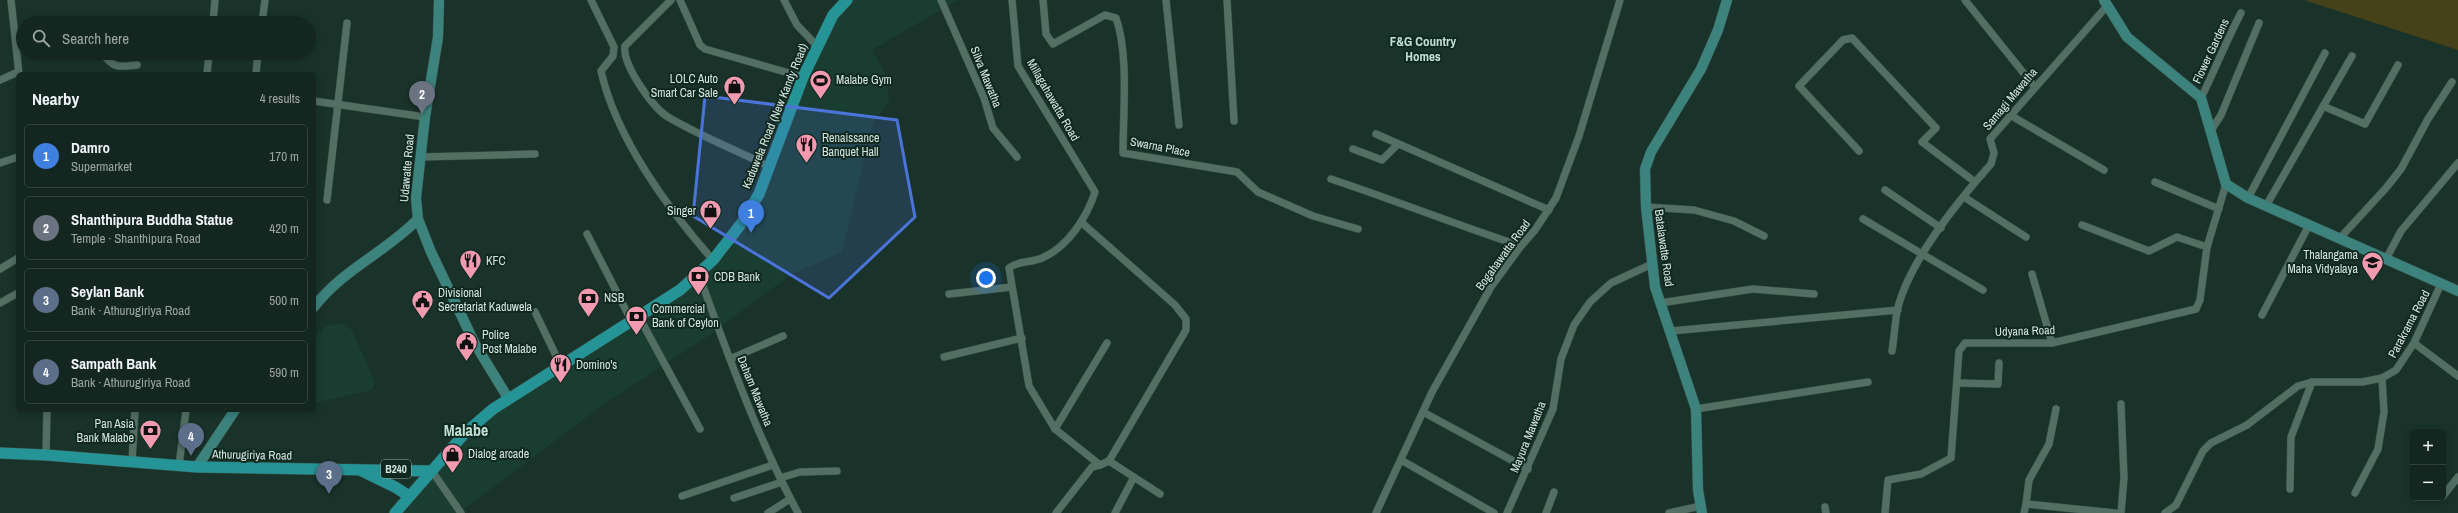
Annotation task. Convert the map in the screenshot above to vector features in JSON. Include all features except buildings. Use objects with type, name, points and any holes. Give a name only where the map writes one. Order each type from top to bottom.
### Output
[{"type":"main road","name":"Kaduwela Road (New Kandy Road)","points":[[395,513],[465,433],[508,398],[636,320],[680,290],[699,275],[713,260],[751,207],[770,167],[803,77],[817,46],[833,15],[847,0]]},
{"type":"main road","name":"Athurugiriya Road","points":[[0,453],[46,455],[197,467],[432,470]]},
{"type":"main road","name":"Athurugiriya Road","points":[[361,470],[395,487],[409,496]]},
{"type":"street","points":[[11,0],[16,32]]},
{"type":"street","points":[[214,16],[215,0]]},
{"type":"street","points":[[263,16],[265,0]]},
{"type":"street","name":"Udawatte Road","points":[[439,0],[438,37],[425,117],[416,198],[418,219],[431,252],[475,344],[508,398]]},
{"type":"street","points":[[591,0],[614,47],[613,56],[601,71],[606,91],[638,159],[682,225],[713,260]]},
{"type":"street","points":[[671,0],[625,46],[624,52],[631,70],[648,97],[666,116],[770,167]]},
{"type":"street","points":[[680,0],[700,45],[705,49],[803,77]]},
{"type":"street","points":[[784,0],[797,25],[817,46]]},
{"type":"street","name":"Silva Mawatha","points":[[941,0],[984,98],[993,128],[1017,157]]},
{"type":"street","name":"Millagahawatta Road","points":[[1012,0],[1018,66],[1095,192],[1091,205],[1081,222]]},
{"type":"street","name":"Swarna Place","points":[[1043,0],[1046,34],[1053,44],[1105,15],[1116,18],[1121,32],[1123,153],[1237,172],[1258,192],[1313,216],[1358,229]]},
{"type":"street","points":[[1166,0],[1179,125]]},
{"type":"street","points":[[1227,0],[1234,121]]},
{"type":"street","name":"Bogahawatta Road","points":[[1376,513],[1423,412],[1491,287],[1520,246],[1549,210],[1573,154],[1620,0]]},
{"type":"street","name":"Batalawatte Road","points":[[1702,509],[1698,490],[1696,409],[1671,331],[1660,303],[1652,264],[1644,169],[1651,152],[1701,69],[1718,30],[1727,0]]},
{"type":"street","points":[[1965,0],[2034,86]]},
{"type":"street","points":[[2105,3],[2132,42],[2201,98],[2226,184],[2248,198],[2458,291]]},
{"type":"street","name":"Samagi Mawatha","points":[[1892,351],[1898,310],[1910,277],[1922,255],[1941,228],[1990,164],[1994,153],[1990,139],[2105,3]]},
{"type":"street","name":"Flower Gardens","points":[[2201,98],[2215,71],[2226,42],[2242,13]]},
{"type":"street","points":[[2210,132],[2221,115],[2259,22]]},
{"type":"street","points":[[327,200],[346,23]]},
{"type":"street","points":[[1859,151],[1799,86],[1843,40],[1852,38],[1936,128],[1922,142],[1975,182]]},
{"type":"street","points":[[2248,198],[2325,53]]},
{"type":"street","points":[[2266,206],[2352,56]]},
{"type":"street","points":[[18,72],[19,60]]},
{"type":"street","points":[[107,60],[111,65],[120,67],[136,65]]},
{"type":"street","points":[[207,72],[208,60]]},
{"type":"street","points":[[256,72],[257,60]]},
{"type":"street","points":[[2322,106],[2365,124],[2398,65]]},
{"type":"street","points":[[0,80],[16,74]]},
{"type":"street","points":[[2340,238],[2386,188],[2401,169],[2428,119],[2452,82]]},
{"type":"street","points":[[316,101],[425,117]]},
{"type":"street","points":[[2010,115],[2104,170]]},
{"type":"street","points":[[1376,134],[1549,210]]},
{"type":"street","points":[[1353,149],[1382,160],[1398,144]]},
{"type":"street","points":[[420,157],[535,154]]},
{"type":"street","points":[[0,163],[16,158]]},
{"type":"street","points":[[2386,259],[2401,231],[2458,163]]},
{"type":"street","points":[[1331,179],[1387,198],[1452,224],[1520,246]]},
{"type":"street","points":[[2155,182],[2219,209]]},
{"type":"street","name":"Udyana Road","points":[[1885,513],[1888,480],[1920,474],[1951,458],[1959,350],[1965,342],[2052,343],[2196,309],[2200,300],[2207,247],[2226,184]]},
{"type":"street","points":[[1885,190],[1941,228]]},
{"type":"street","points":[[1964,197],[2026,237]]},
{"type":"street","points":[[1646,207],[1694,210],[1734,221],[1764,236]]},
{"type":"street","points":[[1864,218],[1922,255],[1983,290]]},
{"type":"street","name":"Udawatte Road","points":[[316,304],[324,294],[353,268],[404,233],[418,219]]},
{"type":"street","points":[[1056,513],[1092,467],[1100,465],[1109,461],[1186,330],[1186,319],[1175,305],[1081,222],[1059,246],[1041,258],[1014,264],[1009,268],[1018,313],[1029,386],[1055,429],[1100,465]]},
{"type":"street","points":[[2082,225],[2149,251],[2177,237],[2207,247]]},
{"type":"street","points":[[2262,315],[2309,225]]},
{"type":"street","points":[[586,234],[700,429]]},
{"type":"street","points":[[0,269],[16,259]]},
{"type":"street","name":"Mayura Mawatha","points":[[1507,513],[1528,469],[1553,409],[1562,359],[1574,325],[1590,302],[1611,283],[1652,264]]},
{"type":"street","points":[[2032,274],[2052,343]]},
{"type":"street","name":"Daham Mawatha","points":[[699,275],[730,359],[773,465],[798,513]]},
{"type":"street","name":"Parakrama Road","points":[[2166,513],[2176,506],[2203,451],[2211,443],[2247,425],[2298,386],[2312,382],[2362,382],[2382,378],[2396,370],[2414,343],[2441,284]]},
{"type":"street","points":[[949,294],[1012,287]]},
{"type":"street","points":[[1660,303],[1753,289],[1814,294]]},
{"type":"street","points":[[0,303],[16,294]]},
{"type":"street","points":[[1671,331],[1898,310]]},
{"type":"street","points":[[535,312],[561,366]]},
{"type":"street","points":[[730,359],[783,336]]},
{"type":"street","points":[[944,357],[1022,338]]},
{"type":"street","points":[[1055,429],[1107,343]]},
{"type":"street","points":[[2414,343],[2458,376]]},
{"type":"street","points":[[1957,384],[1998,384],[1999,363]]},
{"type":"street","points":[[2355,493],[2378,450],[2384,412],[2382,378]]},
{"type":"street","points":[[1696,409],[1868,382]]},
{"type":"street","points":[[2290,489],[2291,437],[2312,382]]},
{"type":"street","points":[[2121,404],[2124,478],[2121,513]]},
{"type":"street","points":[[2024,513],[2029,480],[2050,444],[2056,409]]},
{"type":"street","points":[[46,455],[47,412]]},
{"type":"street","points":[[132,462],[135,412]]},
{"type":"street","points":[[179,466],[186,412]]},
{"type":"street","points":[[197,467],[234,412]]},
{"type":"street","points":[[1423,412],[1528,469]]},
{"type":"street","points":[[1401,460],[1494,513]]},
{"type":"street","points":[[1109,461],[1160,494]]},
{"type":"street","points":[[682,496],[773,465]]},
{"type":"street","points":[[432,470],[460,513]]},
{"type":"street","points":[[734,498],[800,472],[837,471]]},
{"type":"street","points":[[1114,513],[1134,477]]},
{"type":"street","points":[[2446,493],[2458,477]]},
{"type":"street","points":[[1546,513],[1554,492]]},
{"type":"street","points":[[768,513],[790,499]]},
{"type":"street","points":[[2026,504],[2115,513]]},
{"type":"street","points":[[2176,506],[2179,513]]},
{"type":"street","points":[[1669,513],[1702,509]]},
{"type":"highlighted area","points":[[705,96],[897,120],[915,217],[829,298],[693,216]]},
{"type":"shaded area","points":[[853,0],[958,0],[872,50],[887,76],[889,102],[873,122],[842,252],[792,274],[711,334],[601,406],[459,513],[401,513],[468,436],[496,412],[683,293],[744,226],[828,33],[845,7]]},
{"type":"shaded area","points":[[2304,0],[2458,0],[2458,50]]},
{"type":"shaded area","points":[[341,323],[352,330],[375,382],[372,390],[316,403],[316,337],[326,326]]},
{"type":"place","name":"Malabe Gym","points":[[821,100]]},
{"type":"place","name":"LOLC Auto Smart Car Sale","points":[[734,106]]},
{"type":"place","name":"Shanthipura Buddha Statue","points":[[422,114]]},
{"type":"place","name":"Renaissance Banquet Hall","points":[[806,164]]},
{"type":"place","name":"Singer","points":[[711,230]]},
{"type":"place","name":"Damro","points":[[751,233]]},
{"type":"place","name":"KFC","points":[[470,280]]},
{"type":"place","name":"Thalangama Maha Vidyalaya","points":[[2373,282]]},
{"type":"place","name":"CDB Bank","points":[[698,296]]},
{"type":"place","name":"NSB","points":[[589,318]]},
{"type":"place","name":"Divisional Secretariat Kaduwela","points":[[422,320]]},
{"type":"place","name":"Commercial Bank of Ceylon","points":[[637,336]]},
{"type":"place","name":"Police Post Malabe","points":[[467,362]]},
{"type":"place","name":"Domino's","points":[[561,384]]},
{"type":"place","name":"Pan Asia Bank Malabe","points":[[150,450]]},
{"type":"place","name":"Sampath Bank","points":[[191,456]]},
{"type":"place","name":"Dialog arcade","points":[[453,474]]},
{"type":"place","name":"Seylan Bank","points":[[329,494]]},
{"type":"district","name":"F&G Country Homes","points":[[1423,48]]},
{"type":"district","name":"Malabe","points":[[466,430]]}]
